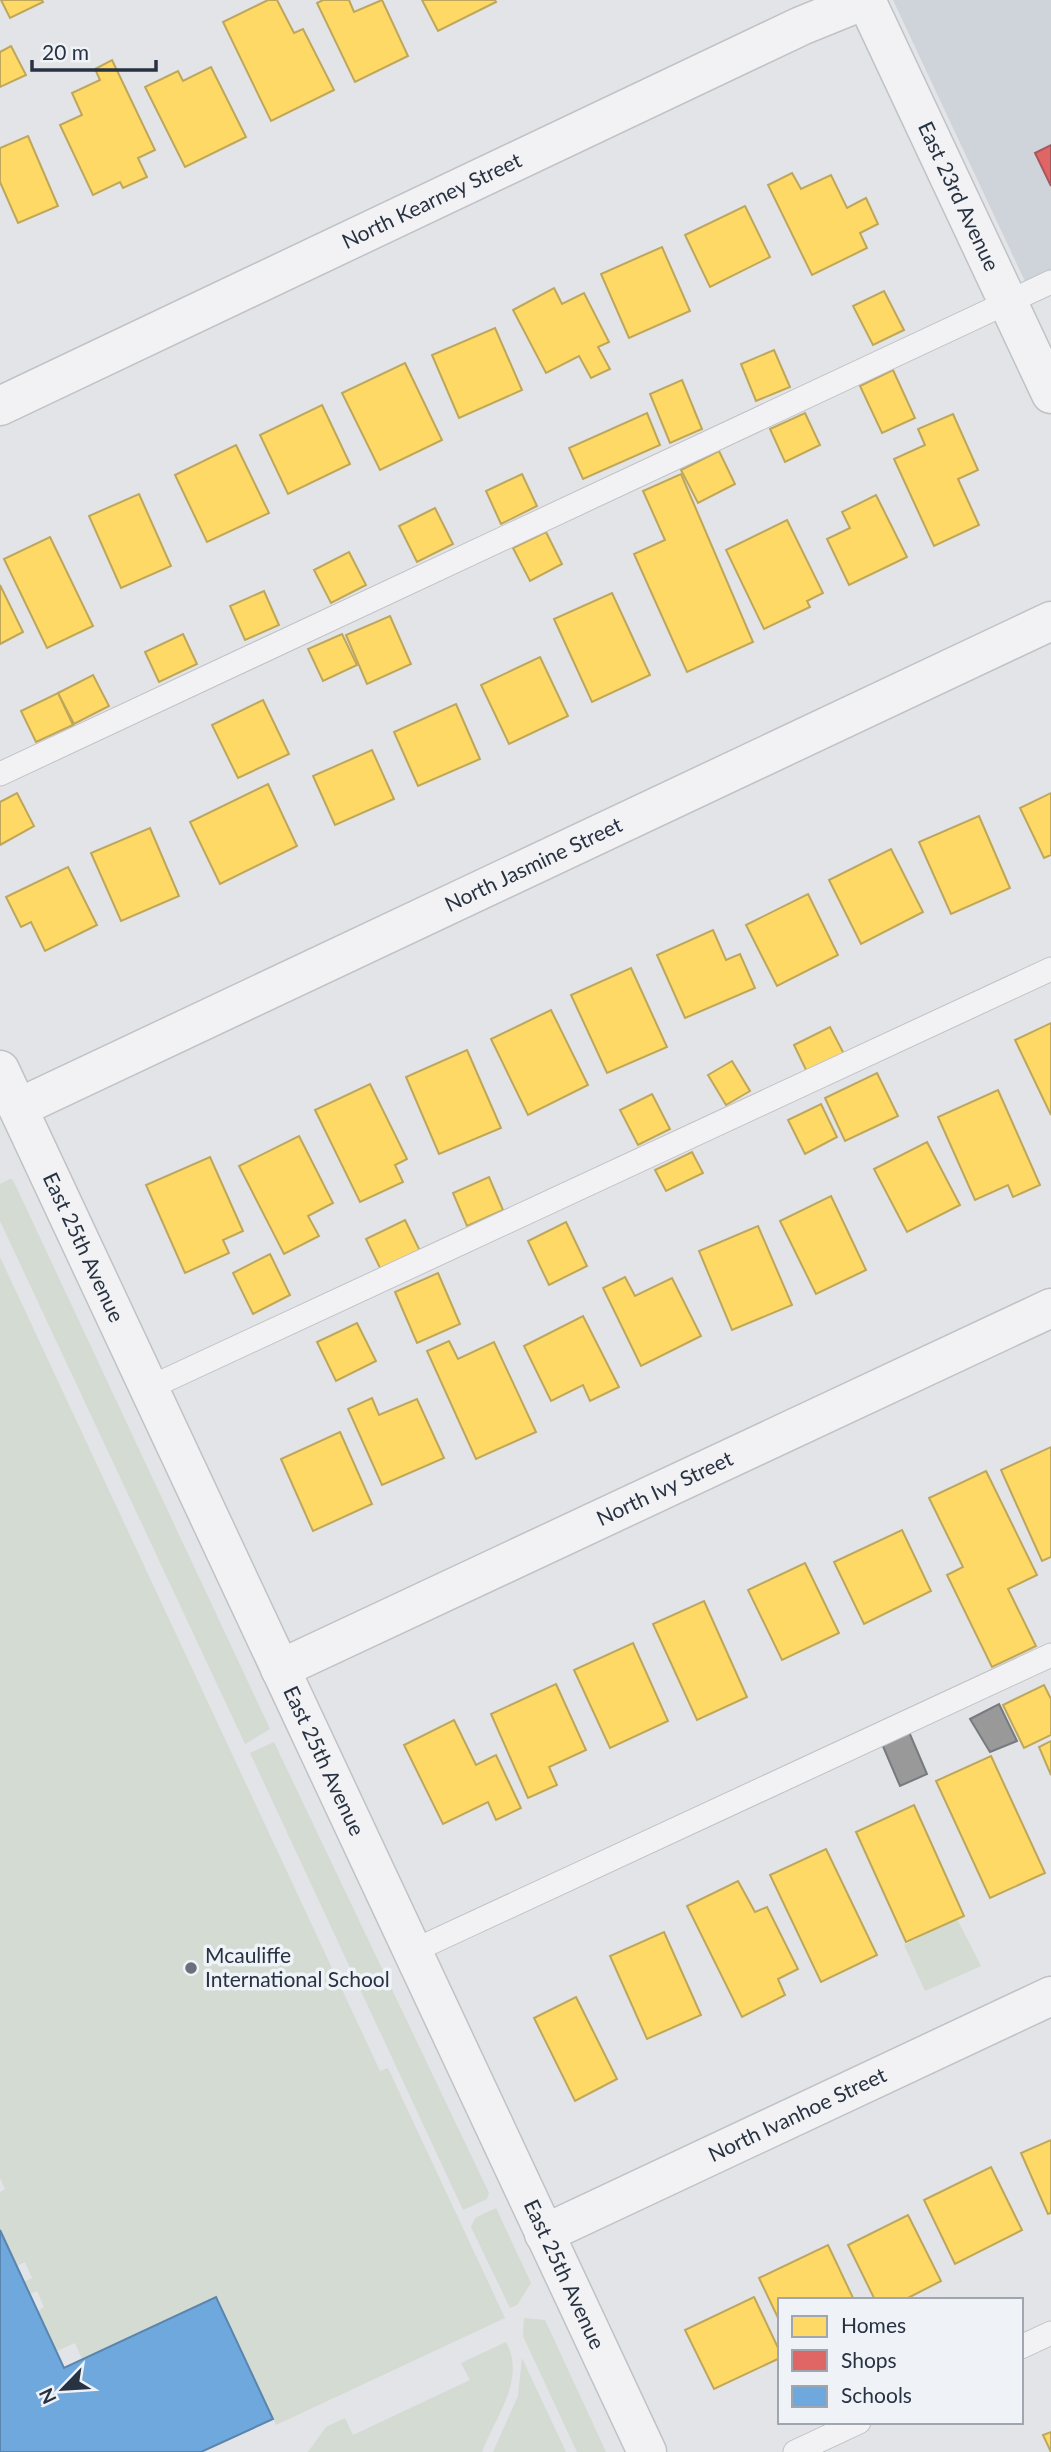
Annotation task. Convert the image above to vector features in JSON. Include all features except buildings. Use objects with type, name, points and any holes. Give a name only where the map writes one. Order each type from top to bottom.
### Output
[{"type":"street","name":"East 23rd Avenue","points":[[866,0],[1051,394]]},
{"type":"street","name":"North Kearney Street","points":[[0,406],[801,26],[866,0]]},
{"type":"street","name":"North Jasmine Street","points":[[18,1108],[1051,621]]},
{"type":"street","name":"East 25th Avenue","points":[[0,1070],[647,2452]]},
{"type":"street","name":"North Ivy Street","points":[[280,1669],[1051,1308]]},
{"type":"street","name":"North Ivanhoe Street","points":[[544,2234],[1051,1996]]},
{"type":"lane","points":[[0,774],[1051,282]]},
{"type":"lane","points":[[149,1388],[1051,969]]},
{"type":"lane","points":[[411,1952],[1051,1655]]},
{"type":"lane","points":[[1023,2346],[1051,2333]]},
{"type":"lane","points":[[795,2452],[855,2424]]},
{"type":"shaded area","points":[[893,0],[1051,0],[1051,282],[1030,292]]},
{"type":"shaded area","points":[[13,1180],[270,1729],[245,1744],[0,1221],[0,1184]]},
{"type":"shaded area","name":"Mcauliffe International School","points":[[0,1257],[380,2071],[388,2068],[505,2318],[276,2425],[216,2297],[82,2359],[75,2343],[57,2351],[38,2311],[44,2307],[37,2291],[30,2294],[24,2282],[32,2278],[25,2262],[17,2266],[0,2230],[0,2192],[5,2189],[0,2178]]},
{"type":"shaded area","points":[[274,1742],[489,2193],[487,2199],[463,2210],[250,1753]]},
{"type":"shaded area","points":[[957,1919],[981,1966],[925,1991],[904,1945]]},
{"type":"shaded area","points":[[496,2208],[531,2283],[517,2305],[510,2308],[471,2227],[475,2218]]},
{"type":"shaded area","points":[[524,2318],[545,2320],[606,2452],[577,2452],[523,2336]]},
{"type":"shaded area","points":[[506,2342],[513,2370],[511,2385],[482,2452],[308,2452],[326,2427],[345,2418],[353,2435],[470,2380],[461,2363]]},
{"type":"shaded area","points":[[522,2358],[566,2452],[493,2452],[518,2396]]},
{"type":"place","name":"Mcauliffe International School","points":[[191,1968]]}]
